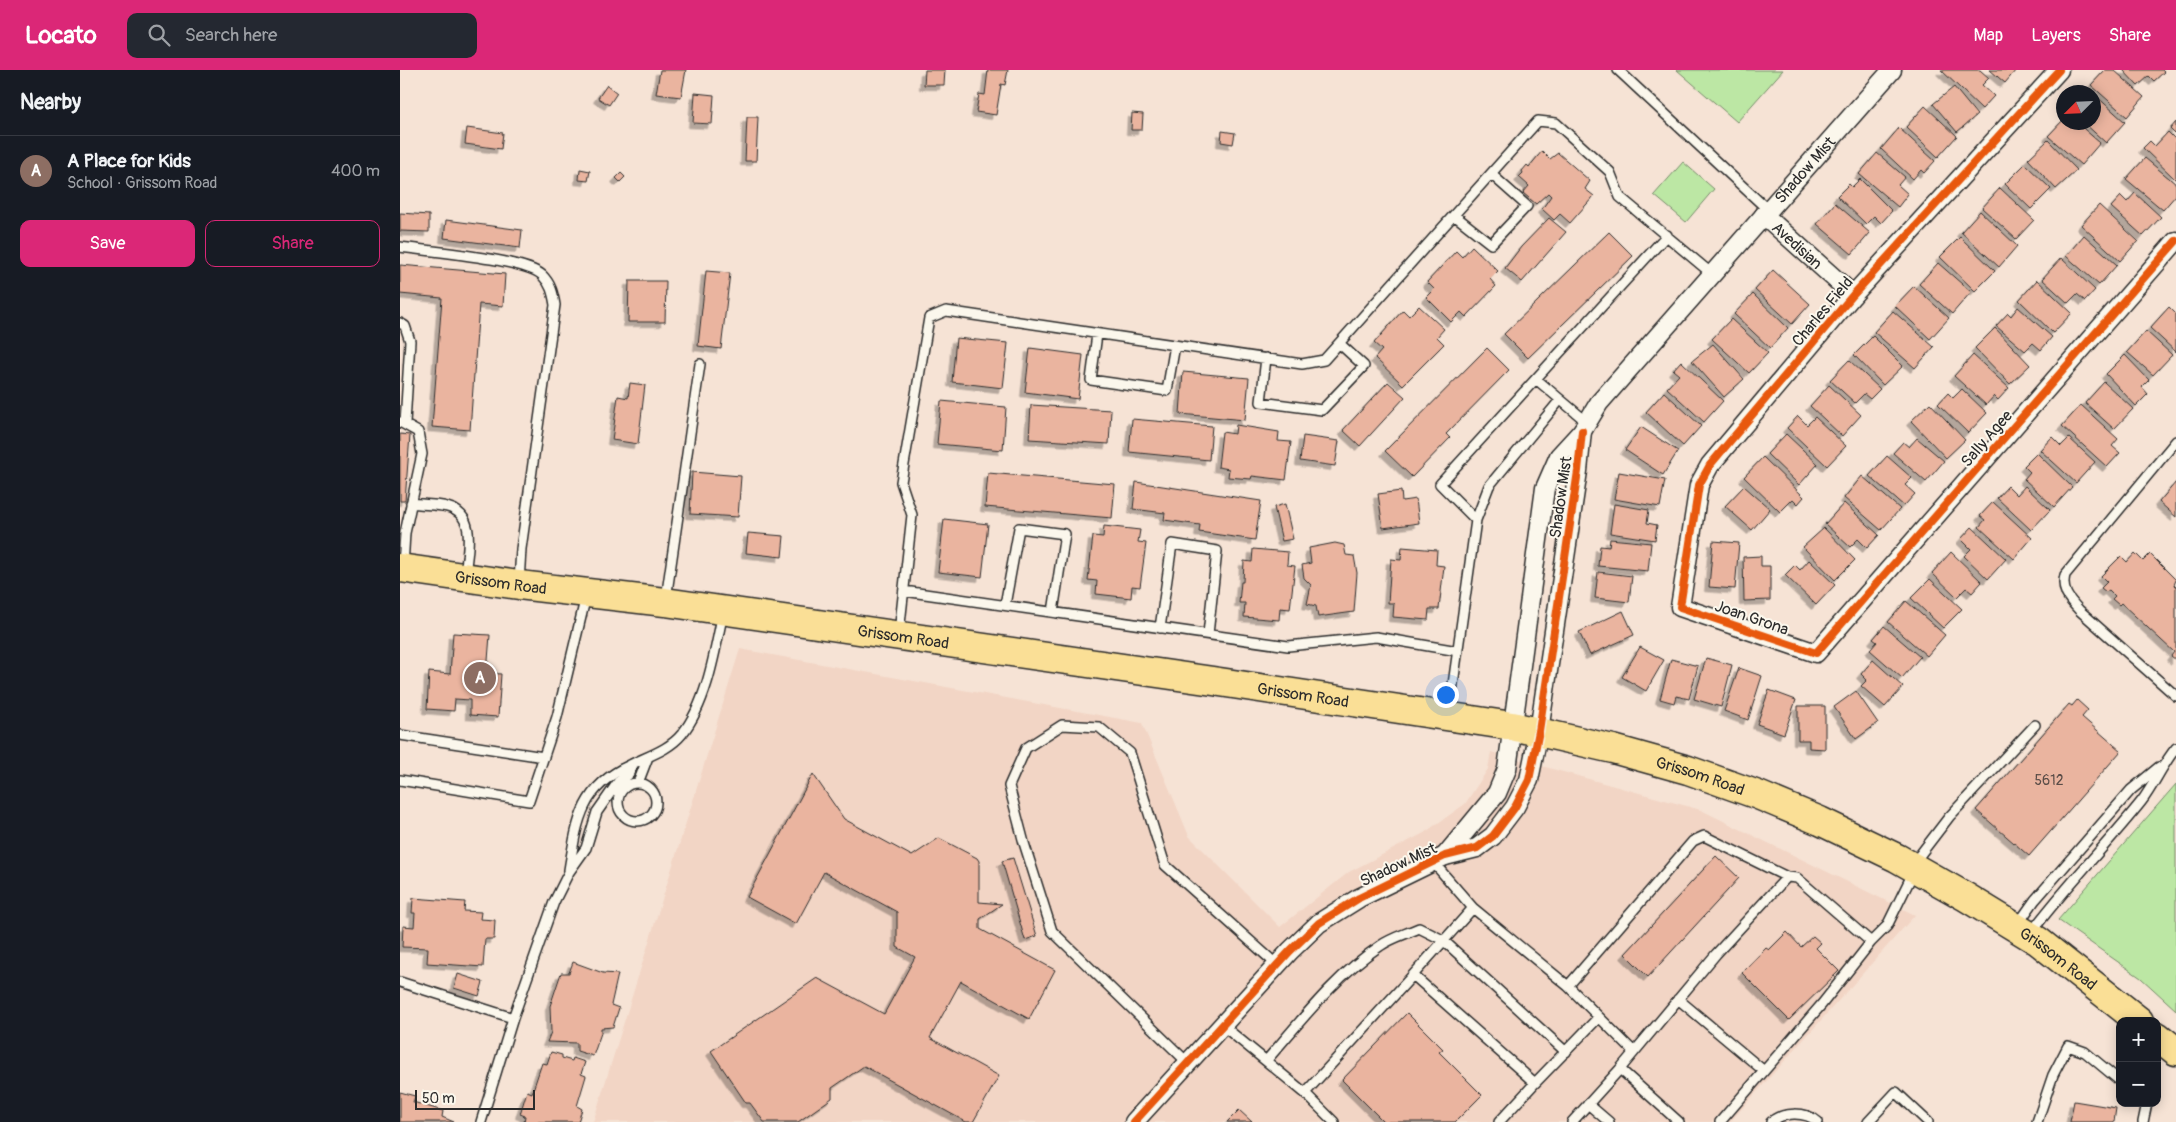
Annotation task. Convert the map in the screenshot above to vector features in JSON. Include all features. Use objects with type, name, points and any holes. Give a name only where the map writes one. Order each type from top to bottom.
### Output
[{"type":"main road","name":"Grissom Road","points":[[401,568],[586,594],[723,610],[1449,716],[1512,726],[1613,749],[1688,770],[1749,792],[1820,821],[1914,867],[2022,931],[2134,1017]]},
{"type":"main road","points":[[2161,1039],[2176,1051]]},
{"type":"street","name":"Shadow Mist","points":[[1439,859],[1497,793],[1506,769],[1545,488],[1559,456],[1585,426],[1599,403],[1892,70]]},
{"type":"street","name":"Charles Field","points":[[1680,607],[1699,485],[1710,465],[1853,295],[2059,70]]},
{"type":"street","name":"Avedisian","points":[[1766,212],[1853,295]]},
{"type":"street","name":"Sally Agee","points":[[1816,653],[2176,242]]},
{"type":"street","name":"Shadow Mist","points":[[1134,1122],[1277,965],[1319,923],[1358,898],[1439,859],[1477,848],[1493,836],[1515,807],[1529,780],[1540,732],[1585,426]]},
{"type":"street","name":"Joan Grona","points":[[1680,607],[1816,653]]},
{"type":"lane","points":[[1618,70],[1766,212]]},
{"type":"lane","points":[[899,636],[912,515],[901,482],[928,318],[946,311],[1302,364],[1324,360],[1538,121],[1556,123],[1610,172],[1620,197],[1712,274]]},
{"type":"lane","points":[[1454,215],[1491,244],[1527,206],[1491,174]]},
{"type":"lane","points":[[1476,520],[1440,484],[1666,235]]},
{"type":"lane","points":[[400,247],[522,265],[541,274],[553,289],[554,306],[522,549],[519,585]]},
{"type":"lane","points":[[400,323],[405,326],[410,342],[402,423],[418,432],[422,444],[422,454],[405,533],[401,568]]},
{"type":"lane","points":[[1097,334],[1091,380],[1167,391],[1175,345]]},
{"type":"lane","points":[[1266,358],[1261,402],[1322,410],[1364,366],[1340,343]]},
{"type":"lane","points":[[665,602],[700,364]]},
{"type":"lane","points":[[1536,379],[1585,426]]},
{"type":"lane","points":[[1449,716],[1476,520],[1489,486],[1560,400]]},
{"type":"lane","points":[[2176,441],[2065,575],[2063,585],[2067,597],[2079,610],[2176,696]]},
{"type":"lane","points":[[411,504],[447,507],[461,513],[469,525],[465,578]]},
{"type":"lane","points":[[1005,606],[1019,528],[1065,534],[1053,612]]},
{"type":"lane","points":[[1160,628],[1172,544],[1217,551],[1208,634]]},
{"type":"lane","points":[[904,591],[1288,646],[1376,637],[1458,651]]},
{"type":"lane","points":[[400,780],[529,801],[557,717],[586,594]]},
{"type":"lane","points":[[569,872],[575,832],[587,799],[602,780],[658,753],[681,735],[697,710],[713,658],[723,610]]},
{"type":"lane","points":[[1188,1063],[1052,931],[1024,843],[1009,786],[1026,748],[1062,725],[1099,727],[1130,753],[1165,865],[1277,965]]},
{"type":"lane","points":[[1720,1122],[1822,1004],[1871,942],[1887,926],[1914,867],[1949,817],[2035,725]]},
{"type":"lane","points":[[400,735],[544,757]]},
{"type":"lane","points":[[2022,931],[2049,908],[2142,801],[2163,764],[2176,748]]},
{"type":"lane","points":[[638,783],[648,757]]},
{"type":"lane","points":[[481,1122],[513,1018],[554,902],[569,872],[586,848],[597,812],[618,782],[628,775],[634,763]]},
{"type":"lane","points":[[2022,931],[2034,900],[2131,790],[2163,764]]},
{"type":"lane","points":[[638,783],[651,789],[656,803],[649,816],[645,819],[634,821],[620,811],[618,800],[622,790],[627,786],[638,783]]},
{"type":"lane","points":[[1568,986],[1693,841],[1704,836],[1787,877],[1797,878],[1871,942]]},
{"type":"lane","points":[[1439,859],[1473,908],[1568,986],[1634,1052]]},
{"type":"lane","points":[[1572,1122],[1620,1069],[1716,954],[1787,877]]},
{"type":"lane","points":[[1305,1093],[1473,908]]},
{"type":"lane","points":[[1266,1061],[1314,1006],[1351,968],[1381,944],[1419,928],[1443,940],[1566,1052]]},
{"type":"lane","points":[[1413,975],[1535,1083]]},
{"type":"lane","points":[[400,982],[513,1018]]},
{"type":"lane","points":[[1678,999],[1764,1071]]},
{"type":"lane","points":[[1499,1122],[1600,1017]]},
{"type":"lane","points":[[1222,1025],[1305,1093],[1334,1122]]},
{"type":"lane","points":[[2037,1122],[2052,1075],[2068,1046],[2085,1052],[2116,1078]]},
{"type":"lane","points":[[1620,1069],[1679,1122]]},
{"type":"lane","points":[[1868,1122],[1896,1092],[1928,1122]]},
{"type":"lane","points":[[1588,1104],[1608,1122]]},
{"type":"lane","points":[[2143,1122],[2145,1107]]},
{"type":"lane","points":[[1771,1122],[1780,1115],[1797,1114],[1812,1118],[1818,1122]]},
{"type":"shaded area","points":[[740,649],[1142,723],[1189,836],[1280,927],[1349,872],[1424,833],[1465,804],[1488,769],[1491,752],[1701,810],[1915,915],[1730,1122],[593,1122]]},
{"type":"green space","points":[[1677,70],[1783,70],[1737,122]]},
{"type":"green space","points":[[1683,162],[1714,189],[1686,222],[1654,195]]},
{"type":"green space","points":[[2176,784],[2176,1010],[2141,978],[2058,920]]},
{"type":"building","points":[[660,70],[686,70],[681,97],[656,94]]},
{"type":"building","points":[[925,70],[945,70],[944,85],[924,85]]},
{"type":"building","points":[[988,70],[1008,70],[1005,85],[1001,84],[996,115],[976,112],[979,94],[985,95]]},
{"type":"building","points":[[1941,70],[1980,70],[1989,78],[1982,85],[1994,96],[1982,109]]},
{"type":"building","points":[[1990,70],[2016,70],[2005,83]]},
{"type":"building","points":[[2105,70],[2114,70],[2144,97],[2127,117],[2101,94],[2101,85],[2091,85]]},
{"type":"building","points":[[2123,70],[2162,70],[2164,72],[2154,81],[2149,76],[2138,86]]},
{"type":"building","points":[[607,85],[617,93],[609,105],[598,98]]},
{"type":"building","points":[[1954,87],[1977,115],[1957,132],[1933,104]]},
{"type":"building","points":[[695,93],[714,95],[712,124],[693,123]]},
{"type":"building","points":[[2101,100],[2125,122],[2106,143],[2092,130],[2101,130]]},
{"type":"building","points":[[1925,106],[1957,136],[1938,157],[1906,127]]},
{"type":"building","points":[[1132,113],[1143,114],[1142,130],[1131,130]]},
{"type":"building","points":[[747,117],[758,117],[756,161],[745,161]]},
{"type":"building","points":[[2176,122],[2176,135],[2170,129]]},
{"type":"building","points":[[467,128],[503,133],[501,149],[465,144]]},
{"type":"building","points":[[1899,128],[1935,161],[1924,173],[1921,170],[1913,179],[1881,149]]},
{"type":"building","points":[[2056,128],[2056,130],[2085,130],[2100,143],[2081,165],[2048,136]]},
{"type":"building","points":[[1222,131],[1235,133],[1233,144],[1221,142]]},
{"type":"building","points":[[2168,132],[2176,140],[2176,180],[2143,148],[2150,141],[2155,146]]},
{"type":"building","points":[[2048,140],[2077,170],[2056,189],[2028,159]]},
{"type":"building","points":[[1542,151],[1550,159],[1558,153],[1590,181],[1585,189],[1594,196],[1570,223],[1560,214],[1554,220],[1542,209],[1551,196],[1548,193],[1536,204],[1523,193],[1529,186],[1519,177],[1527,165],[1529,167]]},
{"type":"building","points":[[1877,153],[1905,177],[1898,185],[1908,194],[1898,207],[1859,174]]},
{"type":"building","points":[[2145,158],[2176,184],[2176,195],[2163,210],[2126,179]]},
{"type":"building","points":[[2025,164],[2051,189],[2031,209],[2005,184]]},
{"type":"building","points":[[580,169],[590,171],[588,181],[579,180]]},
{"type":"building","points":[[621,173],[625,177],[620,182],[616,178]]},
{"type":"building","points":[[1860,179],[1892,211],[1881,223],[1874,216],[1866,224],[1837,196],[1849,184],[1852,187]]},
{"type":"building","points":[[2000,188],[2034,220],[2016,239],[1982,208]]},
{"type":"building","points":[[2135,193],[2161,217],[2143,236],[2111,207],[2121,196],[2127,202]]},
{"type":"building","points":[[1835,203],[1870,233],[1852,254],[1817,224]]},
{"type":"building","points":[[2099,205],[2138,241],[2120,261],[2081,225]]},
{"type":"building","points":[[1980,211],[2017,246],[1999,267],[1961,232]]},
{"type":"building","points":[[400,213],[429,215],[429,232],[400,231]]},
{"type":"building","points":[[1549,218],[1566,232],[1522,282],[1505,268],[1521,247]]},
{"type":"building","points":[[446,220],[522,230],[520,248],[444,238]]},
{"type":"building","points":[[1609,232],[1633,256],[1528,358],[1504,334]]},
{"type":"building","points":[[2084,235],[2117,265],[2099,285],[2066,256]]},
{"type":"building","points":[[1960,237],[1995,271],[1975,291],[1940,257]]},
{"type":"building","points":[[1472,246],[1498,271],[1490,279],[1496,286],[1466,317],[1461,312],[1451,322],[1426,297],[1434,289],[1427,282],[1456,251],[1462,257]]},
{"type":"building","points":[[2061,258],[2095,290],[2085,301],[2077,294],[2068,303],[2042,279]]},
{"type":"building","points":[[1938,263],[1971,292],[1952,314],[1919,284]]},
{"type":"building","points":[[400,265],[505,274],[503,306],[479,304],[470,430],[432,427],[442,298],[400,294]]},
{"type":"building","points":[[1773,270],[1810,304],[1792,324],[1755,290]]},
{"type":"building","points":[[706,271],[730,273],[721,349],[698,346]]},
{"type":"building","points":[[2037,280],[2072,313],[2053,333],[2019,300]]},
{"type":"building","points":[[629,281],[666,281],[665,322],[628,322]]},
{"type":"building","points":[[1914,286],[1949,318],[1930,339],[1895,306]]},
{"type":"building","points":[[1753,294],[1788,328],[1770,348],[1734,314]]},
{"type":"building","points":[[1419,306],[1444,329],[1437,337],[1444,344],[1403,385],[1375,358],[1382,350],[1374,343],[1403,310],[1409,316]]},
{"type":"building","points":[[2018,307],[2052,337],[2041,350],[2033,343],[2025,351],[1996,326],[2008,313],[2011,316]]},
{"type":"building","points":[[2169,307],[2176,314],[2176,352],[2150,328]]},
{"type":"building","points":[[1893,311],[1934,347],[1915,368],[1874,332]]},
{"type":"building","points":[[1731,319],[1768,353],[1749,373],[1712,339]]},
{"type":"building","points":[[1995,328],[2030,365],[2010,384],[1975,348]]},
{"type":"building","points":[[2146,331],[2172,355],[2153,375],[2127,352]]},
{"type":"building","points":[[1873,336],[1903,366],[1883,385],[1854,355]]},
{"type":"building","points":[[956,338],[1008,343],[1003,388],[952,382]]},
{"type":"building","points":[[1713,344],[1744,379],[1724,397],[1692,361]]},
{"type":"building","points":[[1030,348],[1083,355],[1078,399],[1025,392]]},
{"type":"building","points":[[1487,348],[1509,370],[1446,434],[1450,438],[1412,477],[1385,451]]},
{"type":"building","points":[[1973,355],[2009,388],[1998,400],[1994,396],[1986,405],[1954,376]]},
{"type":"building","points":[[2125,355],[2149,380],[2142,387],[2148,394],[2136,406],[2106,374]]},
{"type":"building","points":[[1849,360],[1880,389],[1870,399],[1864,394],[1855,403],[1830,380]]},
{"type":"building","points":[[1681,361],[1723,401],[1704,422],[1667,388],[1679,375],[1673,370]]},
{"type":"building","points":[[1183,372],[1249,378],[1245,420],[1180,414]]},
{"type":"building","points":[[1388,382],[1405,397],[1360,446],[1343,430]]},
{"type":"building","points":[[2104,382],[2133,409],[2114,429],[2085,403]]},
{"type":"building","points":[[630,383],[645,385],[638,444],[612,440],[618,396],[628,398]]},
{"type":"building","points":[[1829,385],[1861,415],[1842,436],[1810,406]]},
{"type":"building","points":[[1962,389],[1987,413],[1968,433],[1938,404],[1948,393],[1953,398]]},
{"type":"building","points":[[1664,392],[1701,426],[1683,446],[1646,412]]},
{"type":"building","points":[[941,401],[1006,407],[1003,450],[937,444]]},
{"type":"building","points":[[1930,403],[1965,440],[1946,458],[1911,421]]},
{"type":"building","points":[[1031,405],[1111,410],[1109,444],[1029,439]]},
{"type":"building","points":[[2081,405],[2118,439],[2112,446],[2120,453],[2107,467],[2062,426]]},
{"type":"building","points":[[1798,416],[1807,425],[1815,417],[1846,446],[1827,466],[1787,428]]},
{"type":"building","points":[[1132,419],[1212,426],[1209,460],[1129,452]]},
{"type":"building","points":[[1236,425],[1279,432],[1278,441],[1291,442],[1286,480],[1252,476],[1251,479],[1228,477],[1229,469],[1218,467],[1222,432],[1235,434]]},
{"type":"building","points":[[1641,427],[1678,451],[1663,475],[1625,450]]},
{"type":"building","points":[[400,434],[410,435],[405,501],[400,501]]},
{"type":"building","points":[[1786,434],[1818,464],[1799,485],[1767,454]]},
{"type":"building","points":[[1303,436],[1339,441],[1335,466],[1300,461]]},
{"type":"building","points":[[2052,437],[2061,446],[2069,438],[2095,462],[2076,483],[2040,450]]},
{"type":"building","points":[[1917,438],[1944,461],[1926,482],[1893,453],[1903,442],[1909,447]]},
{"type":"building","points":[[2037,453],[2072,487],[2054,507],[2024,479],[2030,472],[2024,466]]},
{"type":"building","points":[[1887,456],[1912,478],[1905,485],[1915,494],[1904,506],[1869,476]]},
{"type":"building","points":[[1763,457],[1804,497],[1798,504],[1793,499],[1780,512],[1744,477]]},
{"type":"building","points":[[692,472],[741,476],[738,517],[690,514]]},
{"type":"building","points":[[1619,472],[1665,480],[1660,507],[1614,499]]},
{"type":"building","points":[[988,473],[1115,484],[1112,518],[985,507]]},
{"type":"building","points":[[1862,476],[1900,509],[1881,530],[1844,498]]},
{"type":"building","points":[[1136,482],[1261,501],[1255,540],[1199,532],[1200,525],[1164,520],[1165,513],[1133,509]]},
{"type":"building","points":[[2176,482],[2176,517],[2159,502]]},
{"type":"building","points":[[1744,486],[1770,509],[1752,530],[1725,506]]},
{"type":"building","points":[[2008,486],[2017,495],[2025,486],[2050,510],[2031,530],[1997,498]]},
{"type":"building","points":[[1401,491],[1402,501],[1416,499],[1419,523],[1383,528],[1378,494]]},
{"type":"building","points":[[1993,502],[2032,538],[2014,559],[1979,527],[1985,520],[1980,516]]},
{"type":"building","points":[[1844,503],[1879,535],[1867,548],[1858,539],[1850,547],[1825,524]]},
{"type":"building","points":[[1285,504],[1293,539],[1282,541],[1274,507]]},
{"type":"building","points":[[1614,504],[1649,510],[1647,523],[1657,525],[1655,540],[1610,533]]},
{"type":"building","points":[[944,519],[988,524],[982,577],[938,572]]},
{"type":"building","points":[[1104,526],[1140,530],[1138,542],[1146,543],[1140,587],[1132,586],[1131,598],[1096,594],[1097,581],[1088,580],[1093,536],[1103,537]]},
{"type":"building","points":[[1972,527],[2006,559],[1988,579],[1964,556],[1971,549],[1961,539]]},
{"type":"building","points":[[1824,528],[1855,560],[1835,580],[1803,547]]},
{"type":"building","points":[[748,533],[784,536],[782,557],[746,553]]},
{"type":"building","points":[[1610,539],[1651,543],[1648,571],[1598,566],[1600,546],[1609,547]]},
{"type":"building","points":[[1713,541],[1739,543],[1735,589],[1709,587]]},
{"type":"building","points":[[1335,543],[1344,545],[1346,555],[1354,556],[1357,573],[1354,612],[1318,617],[1316,606],[1307,604],[1311,585],[1304,578],[1302,565],[1311,563],[1309,548]]},
{"type":"building","points":[[1402,547],[1437,550],[1436,565],[1444,566],[1439,609],[1429,609],[1428,620],[1393,617],[1394,603],[1388,603],[1391,559],[1401,560]]},
{"type":"building","points":[[1253,549],[1288,552],[1287,565],[1295,566],[1290,609],[1280,608],[1279,620],[1244,617],[1245,603],[1239,603],[1241,582],[1243,582],[1244,561],[1252,562]]},
{"type":"building","points":[[1951,552],[1982,582],[1972,593],[1966,588],[1957,597],[1932,573]]},
{"type":"building","points":[[2135,553],[2143,561],[2150,554],[2176,580],[2174,585],[2176,587],[2176,660],[2171,656],[2174,652],[2121,603],[2119,605],[2112,599],[2115,596],[2109,590],[2106,592],[2101,588],[2107,582],[2101,576],[2121,556],[2127,562]]},
{"type":"building","points":[[1761,556],[1761,566],[1770,566],[1770,600],[1744,601],[1743,557]]},
{"type":"building","points":[[1809,560],[1835,585],[1816,605],[1785,575],[1795,565],[1800,570]]},
{"type":"building","points":[[1598,572],[1632,576],[1629,602],[1595,598]]},
{"type":"building","points":[[1930,579],[1962,609],[1943,628],[1911,598]]},
{"type":"building","points":[[1906,601],[1945,635],[1927,656],[1888,622]]},
{"type":"building","points":[[1623,611],[1634,635],[1590,655],[1579,632]]},
{"type":"building","points":[[1884,626],[1920,657],[1902,678],[1870,650],[1877,642],[1873,639]]},
{"type":"building","points":[[453,633],[490,635],[487,673],[501,674],[498,717],[470,715],[470,700],[455,699],[454,711],[427,709],[429,672],[450,674]]},
{"type":"building","points":[[1640,647],[1664,660],[1646,691],[1622,677]]},
{"type":"building","points":[[1706,658],[1732,665],[1721,707],[1694,699]]},
{"type":"building","points":[[1671,659],[1698,666],[1689,699],[1676,696],[1674,703],[1660,699]]},
{"type":"building","points":[[1873,660],[1903,687],[1885,707],[1861,686],[1867,680],[1861,674]]},
{"type":"building","points":[[1739,668],[1762,676],[1748,720],[1724,711]]},
{"type":"building","points":[[1769,690],[1796,700],[1784,734],[1757,724]]},
{"type":"building","points":[[1856,691],[1878,723],[1856,739],[1834,707]]},
{"type":"building","points":[[2077,700],[2088,710],[2082,717],[2121,751],[2029,856],[1976,810],[2069,704],[2072,706]]},
{"type":"building","points":[[1798,706],[1825,706],[1825,749],[1809,748],[1809,740],[1798,740]]},
{"type":"building","points":[[813,774],[844,819],[912,856],[939,838],[977,858],[979,861],[979,902],[1002,904],[980,919],[980,929],[1055,970],[1029,1019],[961,981],[930,1038],[999,1076],[973,1122],[966,1122],[864,1066],[832,1088],[832,1098],[798,1122],[764,1122],[750,1103],[746,1103],[711,1051],[817,978],[884,1014],[915,957],[897,947],[897,912],[824,872],[796,924],[747,897]]},
{"type":"building","points":[[1716,856],[1739,878],[1648,977],[1625,954]]},
{"type":"building","points":[[1013,858],[1037,936],[1025,940],[1002,861]]},
{"type":"building","points":[[413,898],[465,902],[464,911],[481,912],[480,919],[495,920],[494,939],[485,939],[483,967],[427,963],[428,948],[402,947],[403,926],[414,927],[415,913],[412,913]]},
{"type":"building","points":[[1787,932],[1801,947],[1813,936],[1821,943],[1816,948],[1839,971],[1789,1020],[1742,973],[1766,948],[1769,950]]},
{"type":"building","points":[[573,962],[603,973],[618,974],[611,1005],[619,1008],[613,1027],[601,1028],[593,1056],[577,1051],[577,1043],[547,1042],[551,1032],[550,1006],[561,973],[569,973]]},
{"type":"building","points":[[458,974],[483,982],[479,996],[454,988]]},
{"type":"building","points":[[1407,1013],[1443,1049],[1439,1052],[1482,1095],[1455,1122],[1384,1122],[1342,1080]]},
{"type":"building","points":[[551,1052],[562,1055],[562,1058],[572,1061],[573,1058],[585,1062],[581,1074],[586,1076],[577,1106],[582,1109],[578,1122],[524,1122],[525,1116],[520,1114],[527,1091],[532,1093],[542,1063],[547,1064]]},
{"type":"building","points":[[400,1092],[415,1096],[413,1102],[443,1111],[442,1117],[454,1122],[400,1122]]},
{"type":"building","points":[[2074,1101],[2116,1108],[2114,1122],[2070,1122]]},
{"type":"building","points":[[1239,1110],[1252,1122],[1227,1122]]},
{"type":"cycle path","points":[[2059,70],[1853,295],[1710,465],[1699,485],[1680,607],[1816,653],[2176,241]]},
{"type":"cycle path","points":[[1134,1122],[1290,951],[1319,923],[1359,898],[1445,856],[1477,848],[1493,836],[1515,807],[1529,780],[1539,731],[1578,471],[1582,431]]},
{"type":"place","name":"A Place for Kids","points":[[480,678]]}]
